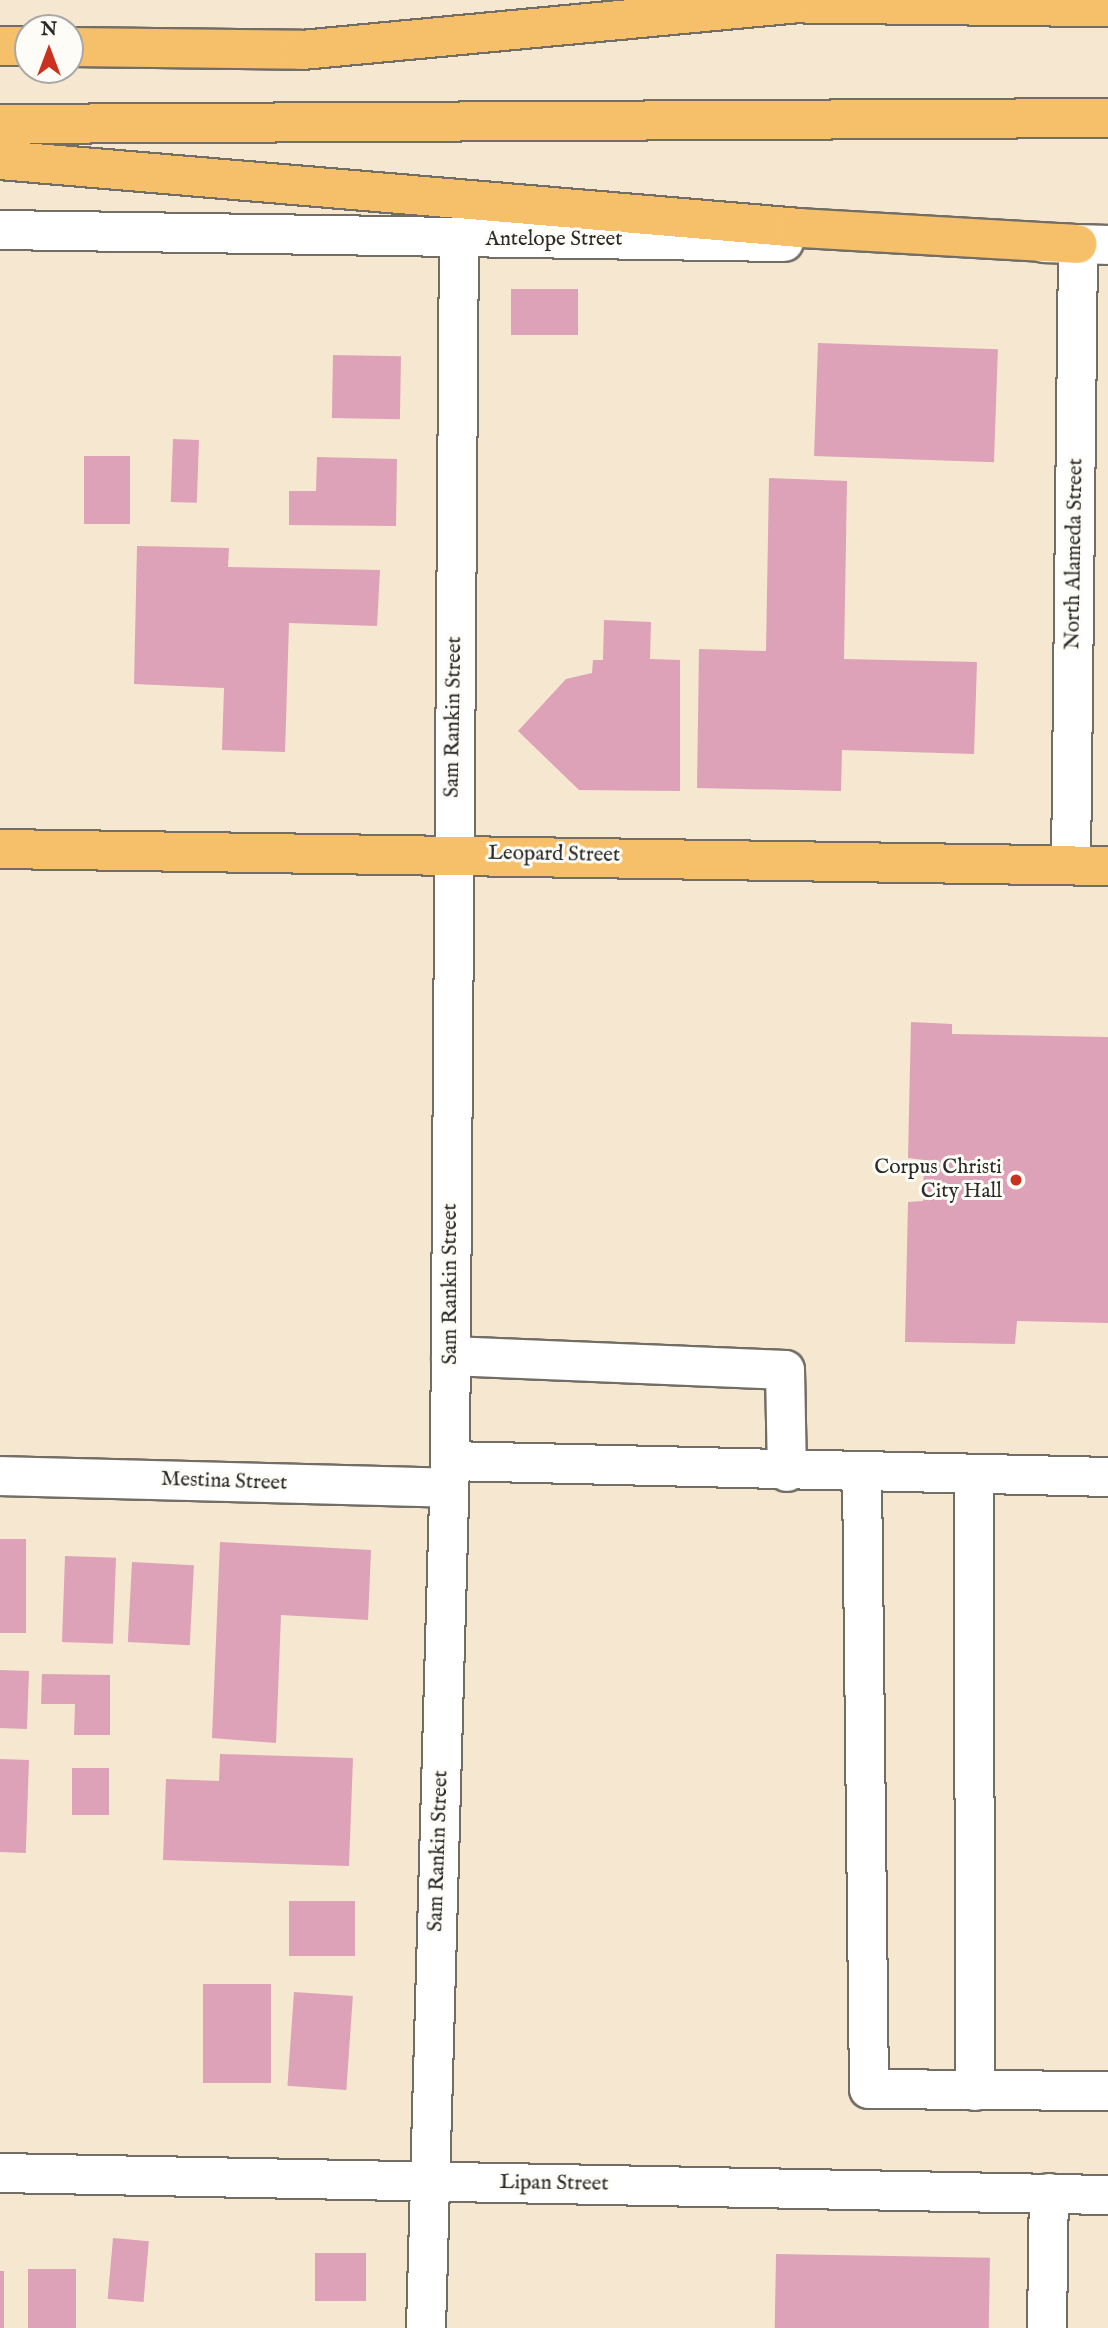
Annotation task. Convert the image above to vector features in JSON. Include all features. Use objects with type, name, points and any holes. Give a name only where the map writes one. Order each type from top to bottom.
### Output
[{"type":"main road","points":[[651,0],[790,4],[1108,6]]},
{"type":"main road","points":[[84,47],[302,50],[790,4]]},
{"type":"main road","points":[[0,124],[1108,118]]},
{"type":"main road","points":[[0,160],[799,228],[1093,244]]},
{"type":"main road","name":"Leopard Street","points":[[0,849],[452,853],[1090,866]]},
{"type":"street","name":"Antelope Street","points":[[0,230],[459,240],[1093,244]]},
{"type":"street","name":"Sam Rankin Street","points":[[426,2328],[450,1474],[452,853],[459,240]]},
{"type":"street","name":"North Alameda Street","points":[[1090,866],[1093,244]]},
{"type":"street","points":[[451,1356],[785,1370],[787,1472]]},
{"type":"street","name":"Mestina Street","points":[[0,1476],[787,1472],[1108,1477]]},
{"type":"street","points":[[862,1474],[869,2089],[1108,2091]]},
{"type":"street","points":[[974,1475],[975,2091]]},
{"type":"street","name":"Lipan Street","points":[[0,2173],[1108,2195]]},
{"type":"street","points":[[1047,2328],[1049,2193]]},
{"type":"building","points":[[511,289],[578,289],[578,335],[511,335]]},
{"type":"building","points":[[818,343],[998,349],[994,462],[814,456]]},
{"type":"building","points":[[333,355],[401,356],[400,419],[332,418]]},
{"type":"building","points":[[173,439],[199,440],[197,503],[171,502]]},
{"type":"building","points":[[84,456],[130,456],[130,524],[84,524]]},
{"type":"building","points":[[317,457],[397,459],[396,526],[289,525],[289,491],[316,491]]},
{"type":"building","points":[[769,478],[847,481],[844,659],[977,662],[974,754],[842,750],[841,791],[697,788],[699,649],[766,651]]},
{"type":"building","points":[[137,546],[229,548],[228,567],[380,570],[377,626],[289,623],[285,752],[222,750],[224,688],[134,684]]},
{"type":"building","points":[[604,620],[651,622],[650,659],[680,660],[680,791],[579,790],[518,731],[566,679],[592,673],[593,660],[603,660]]},
{"type":"building","name":"Corpus Christi City Hall","points":[[911,1022],[952,1024],[952,1034],[1108,1037],[1108,1323],[1017,1321],[1015,1344],[905,1342],[908,1202],[923,1201],[924,1160],[908,1158]]},
{"type":"building","points":[[0,1539],[26,1539],[26,1633],[0,1633]]},
{"type":"building","points":[[220,1542],[371,1550],[368,1620],[281,1615],[276,1743],[212,1738]]},
{"type":"building","points":[[65,1556],[116,1558],[113,1644],[62,1642]]},
{"type":"building","points":[[132,1562],[194,1565],[190,1645],[128,1642]]},
{"type":"building","points":[[0,1670],[29,1671],[27,1729],[0,1728]]},
{"type":"building","points":[[42,1674],[110,1675],[110,1735],[74,1735],[75,1704],[41,1704]]},
{"type":"building","points":[[220,1754],[353,1758],[349,1866],[163,1860],[166,1779],[219,1781]]},
{"type":"building","points":[[0,1759],[29,1760],[26,1853],[0,1852]]},
{"type":"building","points":[[72,1768],[109,1768],[109,1815],[72,1815]]},
{"type":"building","points":[[289,1901],[355,1901],[355,1956],[289,1956]]},
{"type":"building","points":[[203,1984],[271,1984],[271,2083],[203,2083]]},
{"type":"building","points":[[294,1992],[353,1996],[346,2090],[287,2086]]},
{"type":"building","points":[[113,2238],[149,2241],[144,2302],[108,2299]]},
{"type":"building","points":[[315,2253],[366,2253],[366,2301],[315,2301]]},
{"type":"building","points":[[776,2254],[990,2258],[989,2328],[775,2328]]},
{"type":"building","points":[[28,2269],[76,2269],[76,2328],[28,2328]]},
{"type":"building","points":[[0,2271],[4,2271],[4,2328],[0,2328]]},
{"type":"place","name":"Corpus Christi City Hall","points":[[1016,1180]]}]
